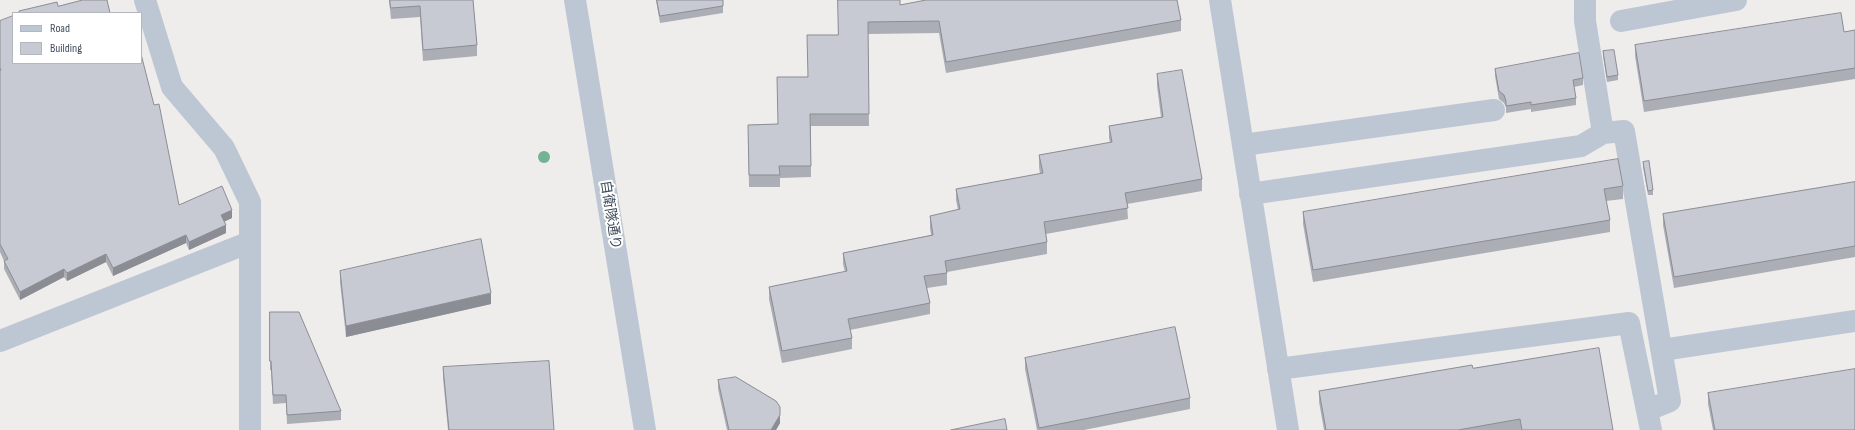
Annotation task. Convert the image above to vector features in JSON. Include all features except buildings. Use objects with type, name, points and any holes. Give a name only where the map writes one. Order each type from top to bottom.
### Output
[{"type":"street","points":[[145,0],[172,88],[224,148],[250,202],[250,430]]},
{"type":"street","name":"自衛隊通り","points":[[575,0],[645,430]]},
{"type":"street","points":[[1220,0],[1288,430]]},
{"type":"street","points":[[1584,0],[1585,21],[1603,133]]},
{"type":"street","points":[[1621,20],[1736,0]]},
{"type":"street","points":[[1243,145],[1494,110]]},
{"type":"street","points":[[1250,194],[1581,146],[1603,133],[1624,131],[1670,400],[1650,420]]},
{"type":"street","points":[[0,341],[250,242]]},
{"type":"street","points":[[1662,350],[1855,321]]},
{"type":"street","points":[[1278,370],[1628,323],[1650,420]]}]
